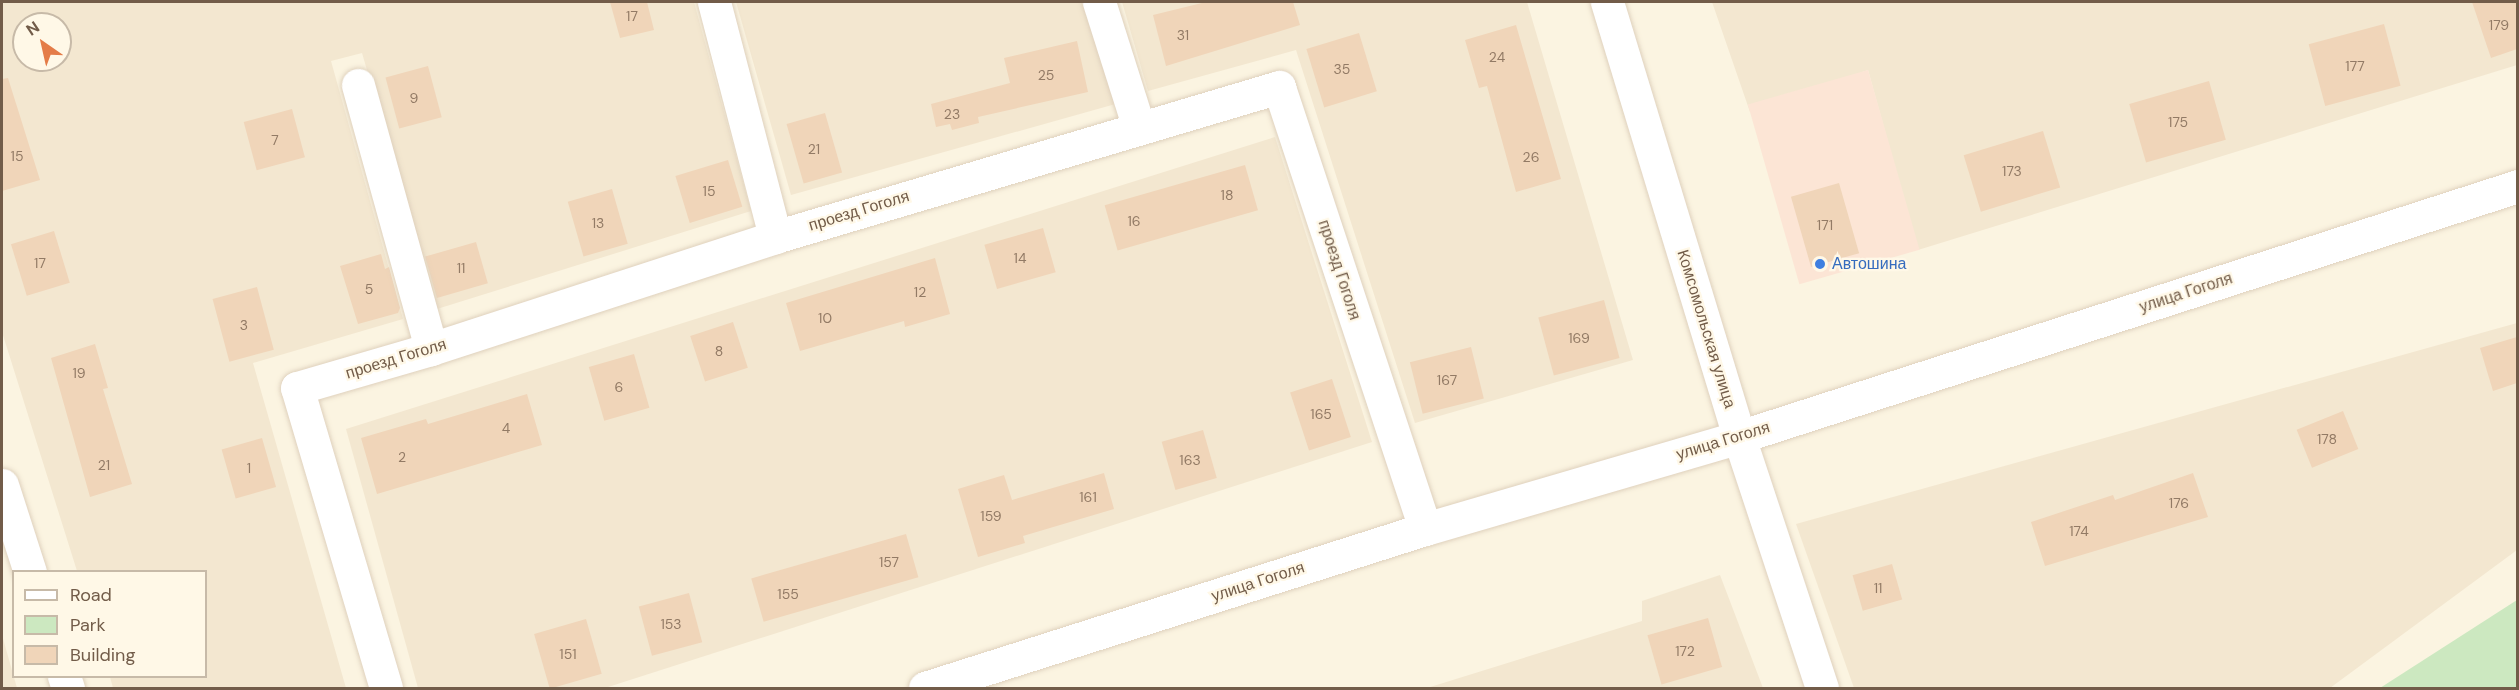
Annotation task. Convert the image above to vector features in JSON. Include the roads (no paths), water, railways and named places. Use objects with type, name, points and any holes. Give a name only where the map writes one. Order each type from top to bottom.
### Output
[{"type":"street","points":[[714,2],[775,237]]},
{"type":"street","points":[[1099,2],[1139,128]]},
{"type":"street","name":"Комсомольская улица","points":[[1607,2],[1739,437],[1822,688]]},
{"type":"street","points":[[358,85],[431,349]]},
{"type":"street","name":"проезд Гоголя","points":[[386,688],[297,388],[431,349],[775,237],[1279,87],[1425,529]]},
{"type":"street","name":"улица Гоголя","points":[[926,688],[1425,529],[1739,437],[2517,186]]},
{"type":"street","points":[[2,485],[29,570]]},
{"type":"place","name":"Автошина","points":[[1820,264]]}]
